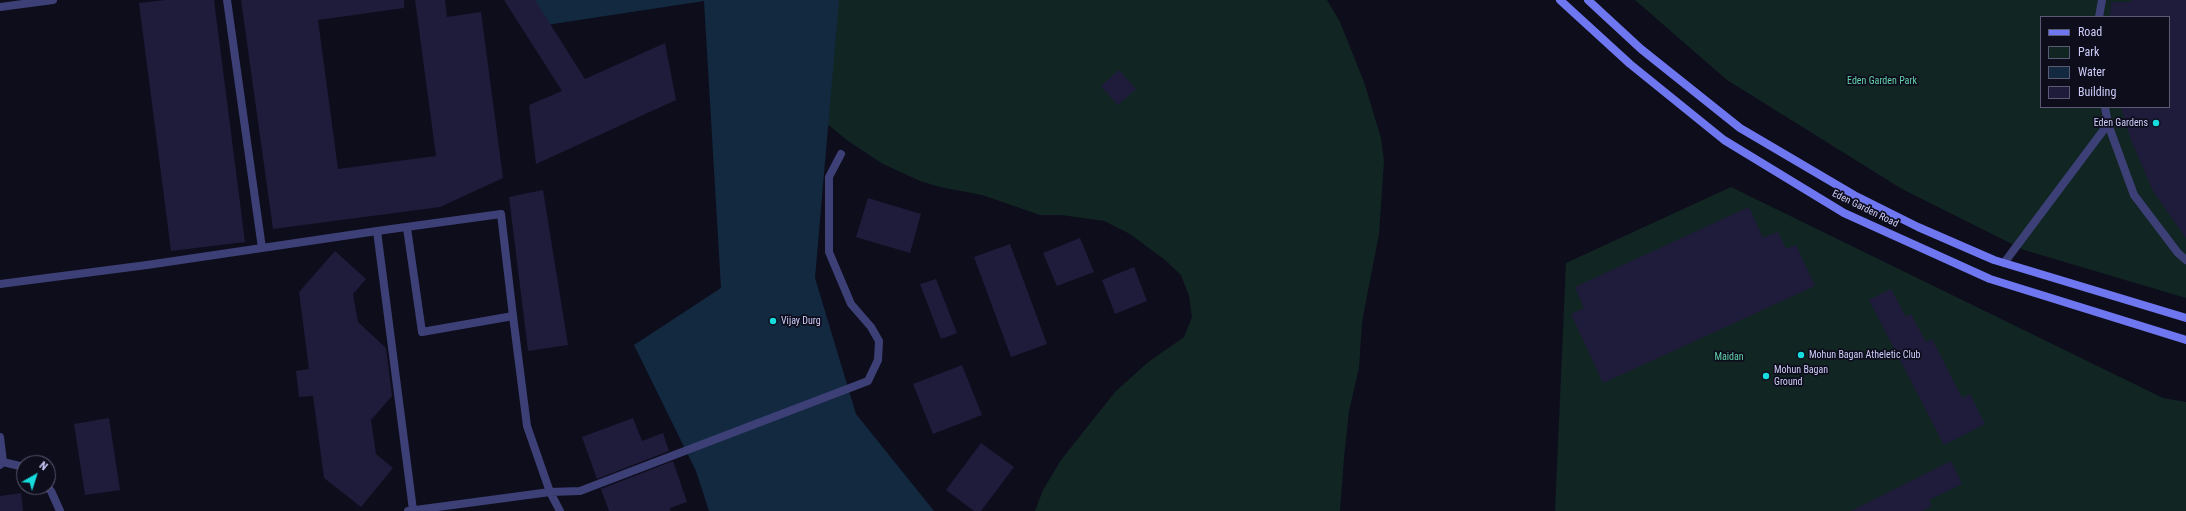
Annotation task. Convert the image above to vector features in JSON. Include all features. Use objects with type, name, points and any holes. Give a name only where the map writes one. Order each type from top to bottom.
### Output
[{"type":"main road","name":"Eden Garden Road","points":[[1560,0],[1630,64],[1724,140],[1844,213],[1990,279],[2186,340]]},
{"type":"main road","name":"Eden Garden Road","points":[[1588,0],[1641,49],[1740,128],[1854,195],[1918,227],[2004,263],[2186,318]]},
{"type":"lane","points":[[0,7],[53,0]]},
{"type":"lane","points":[[227,0],[262,248]]},
{"type":"lane","points":[[2099,16],[2102,0]]},
{"type":"lane","points":[[2105,108],[2108,124],[2134,195],[2178,253],[2186,260]]},
{"type":"lane","points":[[2004,263],[2108,124]]},
{"type":"lane","points":[[377,231],[410,511],[550,492],[580,491],[670,455],[868,381],[878,360],[879,341],[871,327],[851,304],[829,252],[829,176],[840,154]]},
{"type":"lane","points":[[0,284],[147,265],[501,214],[527,426],[550,492],[560,511]]},
{"type":"lane","points":[[407,228],[422,332],[513,316]]},
{"type":"lane","points":[[0,437],[1,463],[16,466]]},
{"type":"lane","points":[[53,495],[60,511]]},
{"type":"green space","points":[[751,0],[1327,0],[1340,22],[1364,82],[1381,138],[1384,161],[1379,234],[1362,322],[1359,368],[1349,411],[1340,511],[1035,511],[1043,490],[1061,460],[1115,392],[1147,363],[1184,337],[1192,317],[1189,296],[1181,275],[1165,260],[1130,234],[1104,221],[1061,215],[1040,215],[982,195],[940,187],[920,181],[883,164],[848,141],[799,101]]},
{"type":"green space","name":"Eden Garden Park","points":[[1635,0],[2186,0],[2186,298],[2024,250],[1902,189],[1727,80]]},
{"type":"green space","name":"Maidan","points":[[1731,187],[2163,398],[2186,402],[2186,511],[1555,511],[1566,263]]},
{"type":"water","points":[[531,0],[839,0],[815,278],[856,414],[934,511],[709,511],[696,471],[634,345],[721,288],[704,1],[546,25]]},
{"type":"building","points":[[166,0],[214,0],[245,242],[171,251],[139,3]]},
{"type":"building","points":[[241,0],[404,0],[404,8],[318,20],[338,169],[436,156],[415,0],[445,0],[447,17],[481,12],[503,178],[440,207],[273,229]]},
{"type":"building","points":[[504,0],[535,0],[585,79],[665,43],[676,100],[536,164],[529,105],[562,91]]},
{"type":"building","name":"Eden Gardens","points":[[2132,0],[2186,0],[2186,238],[2153,191],[2131,140],[2121,108],[2170,108],[2170,16],[2110,16],[2111,2],[2131,2]]},
{"type":"building","points":[[1119,70],[1136,89],[1118,105],[1101,86]]},
{"type":"building","points":[[543,190],[568,345],[528,351],[509,197]]},
{"type":"building","points":[[868,198],[921,214],[910,253],[856,237]]},
{"type":"building","points":[[1749,207],[1763,238],[1778,232],[1786,249],[1796,245],[1815,286],[1603,383],[1571,314],[1584,308],[1575,287]]},
{"type":"building","points":[[1080,238],[1094,272],[1057,286],[1043,253]]},
{"type":"building","points":[[1010,244],[1047,344],[1011,357],[974,257]]},
{"type":"building","points":[[335,251],[366,279],[353,294],[358,322],[386,348],[392,396],[371,420],[376,454],[393,468],[361,507],[324,478],[313,396],[299,397],[296,371],[309,369],[299,292]]},
{"type":"building","points":[[1134,267],[1147,301],[1115,314],[1102,280]]},
{"type":"building","points":[[936,279],[957,333],[941,339],[920,284]]},
{"type":"building","points":[[1891,289],[1906,317],[1911,314],[1926,342],[1932,339],[1962,398],[1970,394],[1985,424],[1944,445],[1869,300]]},
{"type":"building","points":[[962,365],[982,415],[933,434],[913,384]]},
{"type":"building","points":[[109,418],[120,490],[85,495],[74,424]]},
{"type":"building","points":[[633,418],[642,441],[663,433],[669,451],[597,479],[582,437]]},
{"type":"building","points":[[981,443],[1014,467],[981,511],[974,511],[946,490]]},
{"type":"building","points":[[673,461],[687,502],[670,508],[671,511],[609,511],[601,489]]},
{"type":"building","points":[[1951,461],[1962,484],[1929,500],[1932,506],[1922,511],[1851,511]]},
{"type":"building","points":[[16,494],[16,495],[21,495],[23,511],[0,511],[0,496]]},
{"type":"place","name":"Eden Gardens","points":[[2156,123]]},
{"type":"place","name":"Vijay Durg","points":[[773,321]]},
{"type":"place","name":"Mohun Bagan Atheletic Club","points":[[1801,355]]},
{"type":"place","name":"Mohun Bagan Ground","points":[[1766,376]]}]
